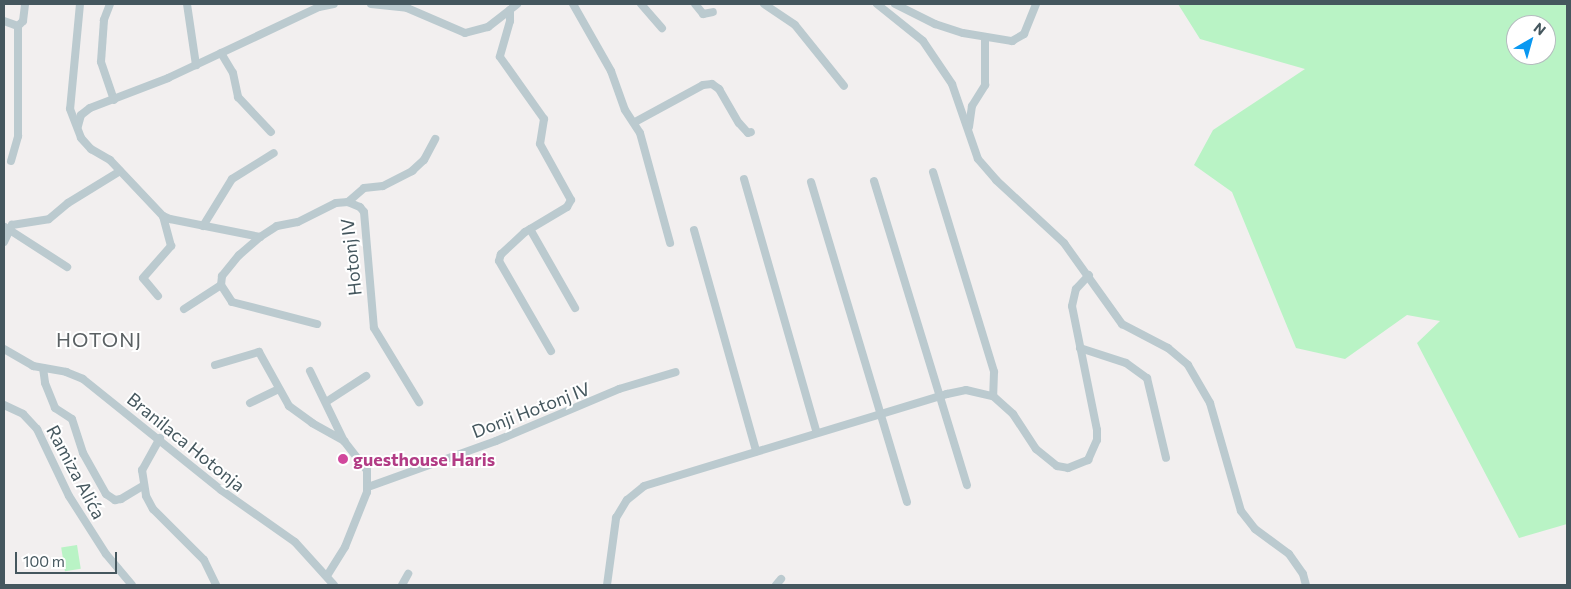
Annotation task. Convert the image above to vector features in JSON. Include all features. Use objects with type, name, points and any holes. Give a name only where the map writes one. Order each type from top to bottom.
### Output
[{"type":"street","points":[[18,26],[24,21],[25,4]]},
{"type":"street","points":[[80,4],[70,109],[81,138],[91,149],[120,171],[163,216],[171,246],[143,278],[158,296]]},
{"type":"street","points":[[110,4],[104,20],[101,62],[114,100]]},
{"type":"street","points":[[187,4],[196,65]]},
{"type":"street","points":[[78,126],[86,111],[196,65],[322,5],[334,4]]},
{"type":"street","points":[[371,4],[407,8],[465,33],[488,27],[517,4]]},
{"type":"street","points":[[573,4],[611,71],[625,110],[635,122],[649,159],[670,243]]},
{"type":"street","points":[[641,4],[662,28]]},
{"type":"street","points":[[695,4],[703,14],[713,12]]},
{"type":"street","points":[[764,4],[794,25],[844,86]]},
{"type":"street","points":[[877,4],[923,41],[952,84],[969,127],[978,159],[987,170],[1050,227],[1089,275],[1122,324],[1180,356],[1193,372],[1210,403],[1241,511],[1255,529],[1289,554],[1303,574],[1306,585]]},
{"type":"street","points":[[895,4],[935,24],[985,38],[1018,40],[1024,34],[1036,4]]},
{"type":"street","points":[[510,10],[510,21],[500,50],[502,63],[529,94],[544,119],[540,144],[570,200],[567,207],[530,229],[501,254],[499,261],[552,351]]},
{"type":"street","points":[[4,21],[18,26]]},
{"type":"street","points":[[12,161],[18,136],[18,26]]},
{"type":"street","points":[[969,127],[972,106],[985,85],[985,38]]},
{"type":"street","points":[[221,53],[233,74],[238,97],[271,132]]},
{"type":"street","points":[[635,122],[703,85],[712,84],[719,89],[744,130],[751,132]]},
{"type":"street","points":[[348,202],[364,188],[383,186],[412,171],[424,160],[435,139]]},
{"type":"street","points":[[203,226],[232,179],[274,153]]},
{"type":"street","points":[[6,227],[49,219],[120,171]]},
{"type":"street","points":[[933,172],[994,372],[993,396]]},
{"type":"street","points":[[744,179],[817,432]]},
{"type":"street","points":[[874,181],[967,485]]},
{"type":"street","points":[[811,182],[882,413],[907,502]]},
{"type":"street","name":"Hotonj IV","points":[[221,285],[222,276],[230,265],[260,238],[277,226],[298,222],[328,206],[348,202],[356,204],[364,212],[374,328],[419,402]]},
{"type":"street","points":[[163,216],[260,238]]},
{"type":"street","points":[[4,242],[6,227]]},
{"type":"street","points":[[6,227],[67,266]]},
{"type":"street","points":[[530,229],[575,308]]},
{"type":"street","points":[[694,230],[756,451]]},
{"type":"street","points":[[607,585],[616,518],[627,500],[654,482],[940,396],[966,390],[993,396],[1013,414],[1047,460],[1068,468],[1079,466],[1088,460],[1097,440],[1072,306],[1076,289],[1089,275]]},
{"type":"street","points":[[184,309],[221,285],[237,305],[317,324]]},
{"type":"street","points":[[1080,348],[1126,362],[1147,378],[1166,458]]},
{"type":"street","name":"Branilaca Hotonja","points":[[4,349],[18,359],[43,368],[74,374],[160,438],[221,490],[295,542],[334,585]]},
{"type":"street","points":[[215,365],[259,352],[277,390],[300,415],[344,440]]},
{"type":"street","points":[[43,368],[52,403],[60,413],[72,419],[83,453],[106,494],[115,500],[121,499],[143,486]]},
{"type":"street","points":[[310,371],[344,440],[367,470],[368,488],[345,547],[327,576]]},
{"type":"street","name":"Donji Hotonj IV","points":[[368,488],[496,441],[619,389],[676,372]]},
{"type":"street","points":[[326,402],[366,376]]},
{"type":"street","points":[[250,402],[277,390]]},
{"type":"street","name":"Ramiza Alića","points":[[4,405],[23,414],[37,429],[68,496],[106,554],[132,585]]},
{"type":"street","points":[[160,438],[142,470],[143,486],[153,509],[204,560],[216,585]]},
{"type":"street","points":[[402,585],[408,574]]},
{"type":"green space","points":[[1178,4],[1567,4],[1567,524],[1519,538],[1417,343],[1440,321],[1407,315],[1345,359],[1296,348],[1232,192],[1194,165],[1213,130],[1305,69],[1200,39]]},
{"type":"green space","points":[[77,545],[81,569],[65,571],[61,548]]},
{"type":"place","name":"guesthouse Haris","points":[[343,459]]},
{"type":"district","name":"HOTONJ","points":[[99,339]]}]
